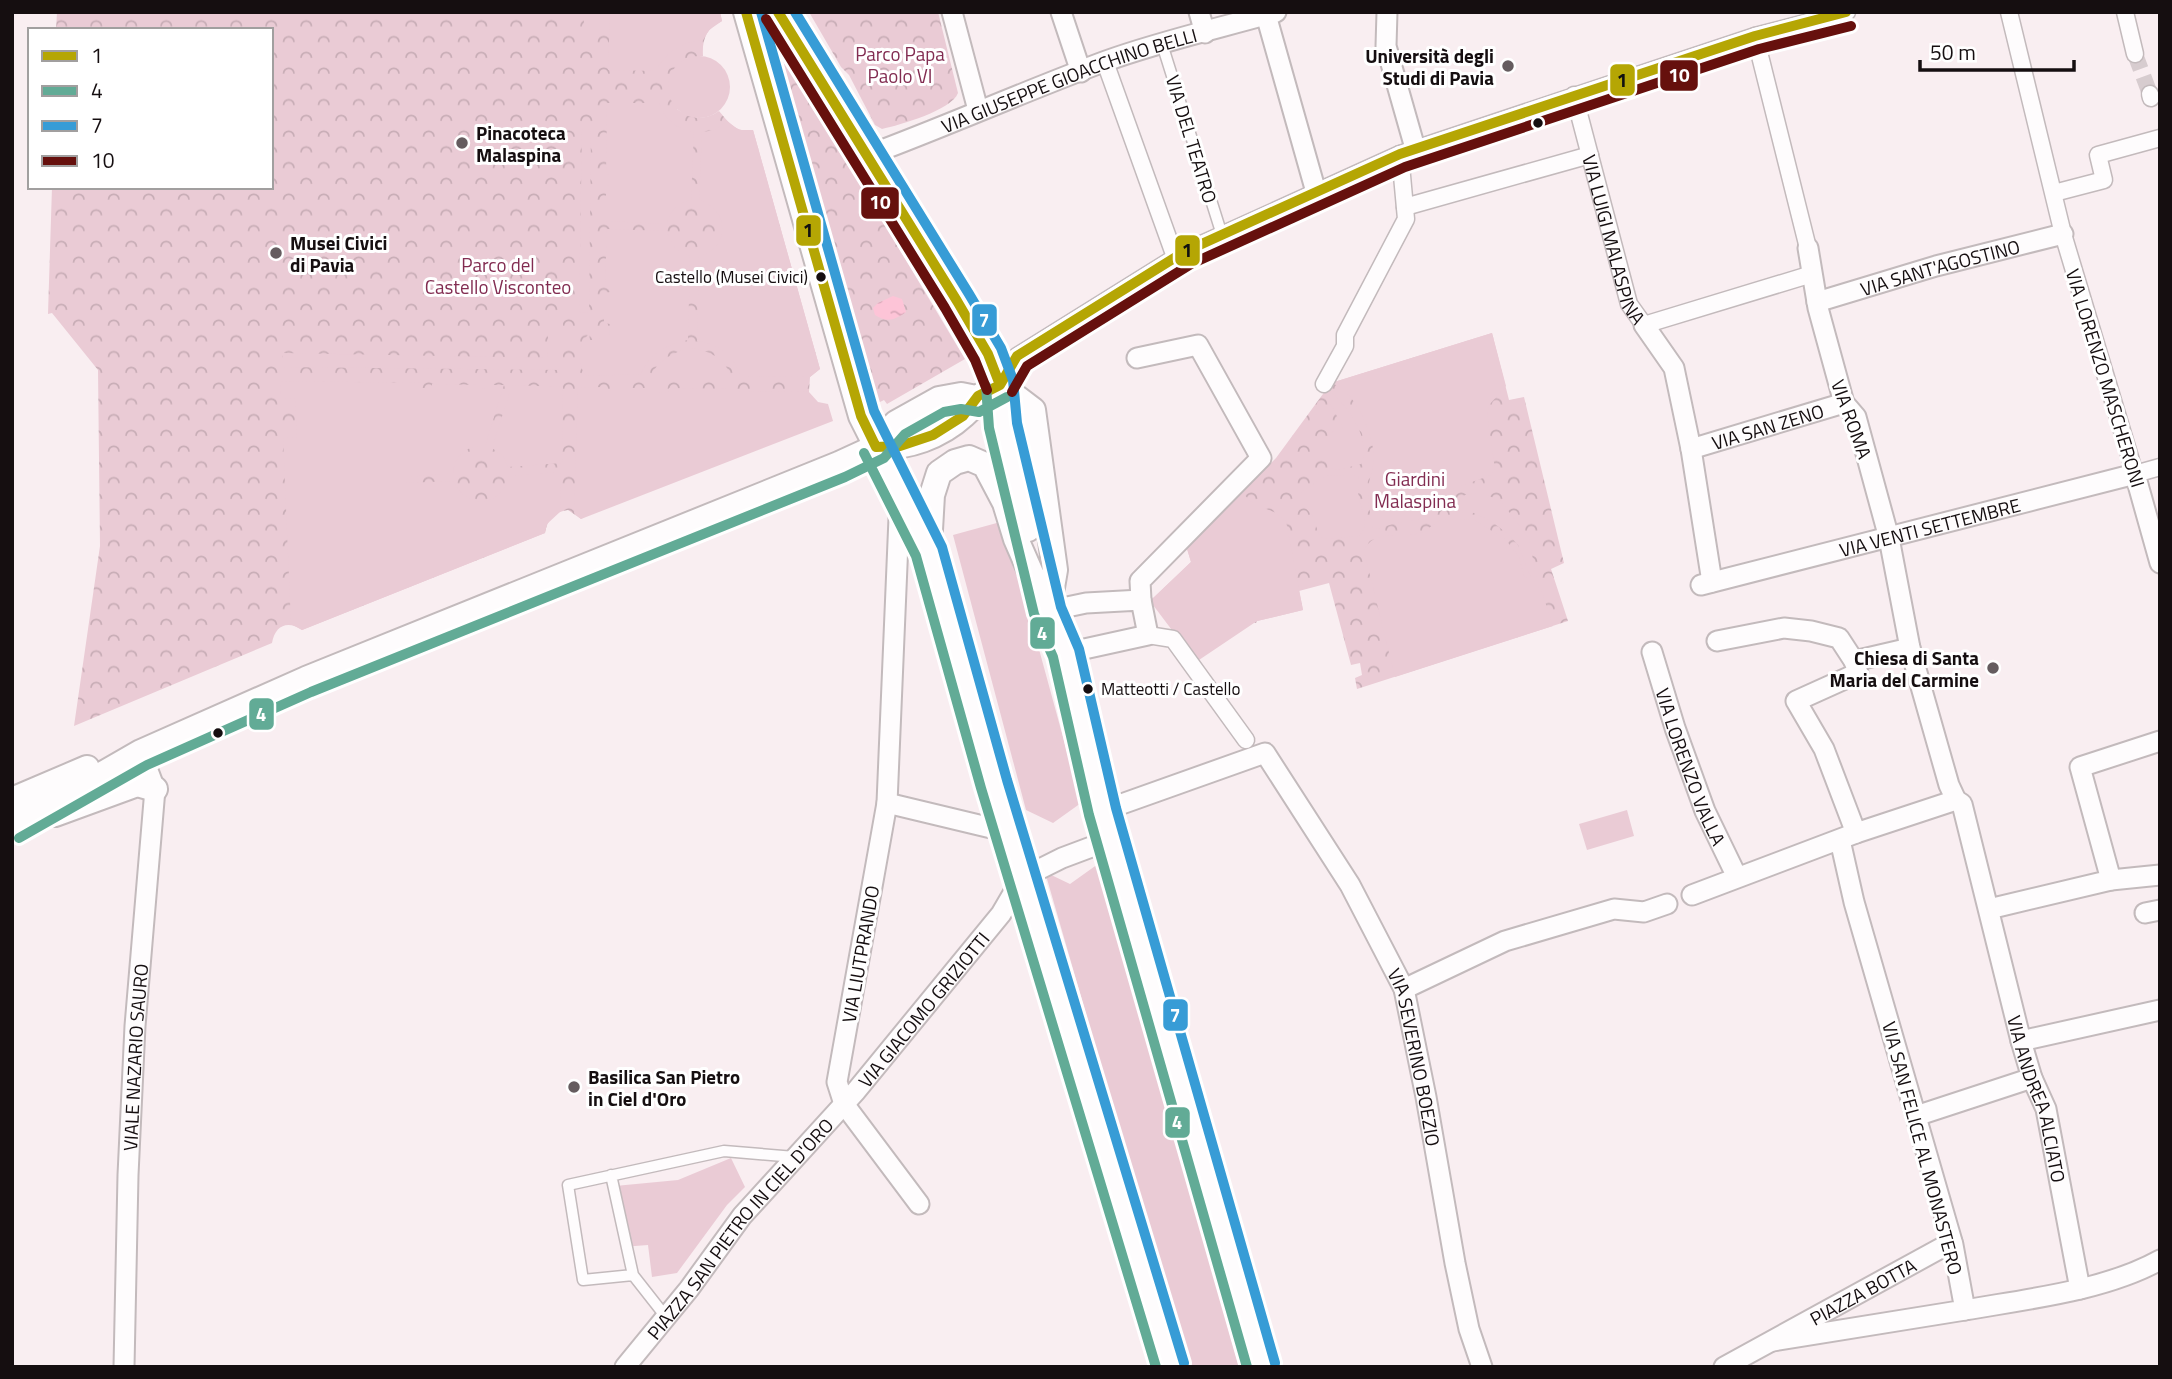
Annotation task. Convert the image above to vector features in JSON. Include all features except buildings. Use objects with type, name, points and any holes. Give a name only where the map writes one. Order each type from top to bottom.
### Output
[{"type":"street","points":[[746,12],[860,416],[929,551],[1008,832],[1171,1367]]},
{"type":"street","points":[[778,12],[982,343],[1000,385],[1033,410],[1055,570],[1048,611]]},
{"type":"street","points":[[952,12],[978,110]]},
{"type":"street","points":[[1061,12],[1081,72]]},
{"type":"street","points":[[1199,12],[1205,33]]},
{"type":"street","points":[[1324,384],[1345,346],[1345,335],[1406,219],[1407,151],[1386,46],[1387,12]]},
{"type":"street","points":[[19,805],[120,753],[141,752],[306,679],[738,506],[876,447],[902,418],[939,399],[961,395],[976,398],[1000,385],[1017,356],[1175,257],[1407,151],[1755,36],[1847,12]]},
{"type":"street","name":"VIA LORENZO MASCHERONI","points":[[2009,12],[2063,233],[2160,563]]},
{"type":"street","points":[[2125,12],[2135,54]]},
{"type":"street","points":[[1271,14],[1316,192]]},
{"type":"street","name":"VIA GIUSEPPE GIOACCHINO BELLI","points":[[866,156],[1105,62],[1271,14]]},
{"type":"street","points":[[755,46],[761,34],[769,29],[793,35]]},
{"type":"street","name":"VIA ROMA","points":[[1755,36],[1808,248],[1817,302],[1844,403],[1856,417],[1889,538],[1910,648],[1949,785],[1956,800]]},
{"type":"street","points":[[1105,62],[1175,257]]},
{"type":"street","name":"VIA LUIGI MALASPINA","points":[[1574,95],[1629,304],[1674,368],[1690,449],[1706,583]]},
{"type":"street","points":[[2054,193],[2104,180],[2098,155],[2160,138]]},
{"type":"street","points":[[1405,207],[1590,155]]},
{"type":"street","name":"VIA SANT'AGOSTINO","points":[[1817,302],[1936,266],[2063,233]]},
{"type":"street","points":[[1644,325],[1812,274]]},
{"type":"street","points":[[1137,358],[1198,345],[1261,458],[1140,581],[1148,635]]},
{"type":"street","name":"VIA SAN ZENO","points":[[1690,449],[1844,403]]},
{"type":"street","points":[[929,551],[935,480],[939,473],[955,462],[970,458],[978,460],[985,465],[995,481],[1016,539],[1066,653],[1102,811],[1262,1367]]},
{"type":"street","name":"VIA VENTI SETTEMBRE","points":[[1706,583],[2160,467]]},
{"type":"street","name":"VIA LIUTPRANDO","points":[[844,1104],[836,1082],[887,803],[900,492]]},
{"type":"street","points":[[1048,611],[1086,603],[1141,600]]},
{"type":"street","points":[[1717,641],[1784,628],[1839,638],[1854,661],[1910,648]]},
{"type":"street","points":[[1066,653],[1148,635],[1172,639],[1246,740]]},
{"type":"street","name":"VIA LORENZO VALLA","points":[[1652,652],[1675,728],[1705,811],[1737,877]]},
{"type":"street","name":"VIA SAN FELICE AL MONASTERO","points":[[1854,661],[1858,673],[1796,702],[1824,749],[1848,837],[1851,893],[1952,1242],[1965,1310]]},
{"type":"street","points":[[2111,880],[2080,767],[2160,741]]},
{"type":"street","name":"VIALE NAZARIO SAURO","points":[[124,1367],[127,1201],[135,1026],[155,789],[141,752]]},
{"type":"street","name":"VIA SEVERINO BOEZIO","points":[[1102,811],[1265,753],[1350,885],[1404,989],[1455,1264],[1469,1328],[1482,1367]]},
{"type":"street","points":[[19,805],[62,813],[137,785],[155,789]]},
{"type":"street","points":[[1692,895],[1956,800]]},
{"type":"street","name":"VIA ANDREA ALCIATO","points":[[1956,800],[1962,804],[2021,1041],[2032,1078],[2046,1109],[2080,1289]]},
{"type":"street","points":[[887,803],[1008,832]]},
{"type":"street","points":[[1022,878],[1062,858],[1110,840]]},
{"type":"street","points":[[1989,909],[2111,880],[2160,875]]},
{"type":"street","name":"VIA GIACOMO GRIZIOTTI","points":[[844,1104],[1001,914],[1022,878]]},
{"type":"street","points":[[1404,989],[1505,941],[1614,909],[1644,912],[1667,904]]},
{"type":"street","points":[[2021,1041],[2160,1010]]},
{"type":"street","points":[[1916,1116],[2032,1078]]},
{"type":"street","points":[[844,1104],[919,1204]]},
{"type":"street","name":"PIAZZA SAN PIETRO IN CIEL D'ORO","points":[[633,1363],[742,1216],[844,1104]]},
{"type":"street","name":"PIAZZA BOTTA","points":[[1724,1367],[1952,1242]]},
{"type":"street","points":[[1773,1341],[2080,1289],[2160,1260]]},
{"type":"lane","name":"VIA DEL TEATRO","points":[[1162,44],[1222,235]]},
{"type":"lane","points":[[633,1275],[583,1280],[568,1185],[724,1151],[796,1157]]},
{"type":"lane","points":[[611,1175],[633,1275],[666,1317]]},
{"type":"green space","name":"Parco del Castello Visconteo","points":[[57,12],[720,12],[722,21],[706,35],[703,56],[686,59],[677,109],[698,118],[719,111],[737,128],[753,130],[820,369],[810,377],[809,392],[581,519],[568,510],[559,513],[549,521],[545,533],[302,630],[292,625],[283,626],[276,632],[272,643],[74,726],[100,546],[98,370],[52,313],[48,314],[52,189],[273,189],[273,28],[56,28]]},
{"type":"green space","points":[[584,12],[596,12],[596,42],[584,42]]},
{"type":"green space","points":[[610,12],[720,12],[722,21],[709,30],[703,40],[688,43],[670,53],[656,71],[608,70]]},
{"type":"green space","name":"Parco Papa Paolo VI","points":[[809,12],[938,12],[958,93],[954,99],[936,111],[882,129],[875,125],[849,75],[841,67]]},
{"type":"green space","points":[[782,53],[965,359],[887,404],[884,400],[874,405],[775,59],[776,54]]},
{"type":"green space","points":[[699,56],[711,58],[721,65],[728,75],[728,99],[721,109],[711,116],[699,118],[687,116],[677,109],[670,99],[668,87],[670,75],[677,65],[687,58]]},
{"type":"green space","points":[[607,103],[659,103],[672,123],[694,132],[691,200],[675,208],[667,224],[606,221],[606,186],[610,185],[610,175],[606,174]]},
{"type":"green space","points":[[727,121],[739,130],[753,130],[820,369],[810,377],[740,376],[734,362],[724,352],[712,344],[697,341],[699,256],[716,245],[722,228],[716,211],[699,200],[702,132],[715,130]]},
{"type":"green space","points":[[582,129],[591,130],[589,312],[579,313]]},
{"type":"green space","points":[[607,229],[667,231],[675,247],[690,256],[688,340],[673,344],[654,355],[641,374],[586,376],[581,366],[580,349],[585,338],[589,334],[590,340],[599,340],[600,335],[609,335],[610,324],[604,323],[604,293],[610,292],[610,282],[605,281]]},
{"type":"green space","points":[[549,314],[563,314],[563,370],[283,367],[283,353],[547,358]]},
{"type":"green space","name":"Giardini Malaspina","points":[[1492,333],[1509,400],[1524,397],[1564,563],[1551,569],[1568,621],[1357,689],[1355,678],[1362,675],[1360,663],[1351,665],[1329,583],[1299,591],[1303,610],[1256,623],[1150,601],[1191,562],[1185,542],[1263,467],[1276,458],[1331,383]]},
{"type":"green space","points":[[1492,333],[1506,386],[1490,404],[1487,414],[1495,469],[1491,475],[1453,489],[1431,512],[1418,520],[1373,530],[1368,492],[1374,454],[1369,434],[1354,402],[1340,387],[1331,383]]},
{"type":"green space","points":[[691,348],[716,356],[731,377],[650,377],[657,366],[667,358]]},
{"type":"green space","points":[[280,381],[421,383],[422,388],[432,388],[432,384],[480,385],[480,388],[487,389],[487,385],[504,385],[485,446],[473,447],[463,452],[456,461],[453,473],[406,477],[406,483],[453,481],[467,497],[483,501],[499,494],[509,476],[560,472],[561,511],[547,524],[545,533],[302,630],[291,624],[283,438],[297,437],[295,399],[281,398]]},
{"type":"green space","points":[[512,385],[563,387],[562,463],[508,467],[503,456],[492,448]]},
{"type":"green space","points":[[601,387],[602,392],[610,392],[611,388],[659,388],[659,392],[668,393],[669,388],[728,389],[730,396],[739,396],[740,391],[809,392],[818,402],[828,404],[833,421],[581,519],[574,513],[578,388]]},
{"type":"green space","points":[[1331,392],[1357,425],[1364,455],[1361,464],[1338,470],[1330,468],[1326,458],[1326,437],[1343,428],[1325,393]]},
{"type":"green space","points":[[1326,475],[1358,476],[1358,495],[1365,522],[1359,536],[1328,539],[1320,537],[1312,515],[1301,503],[1301,493]]},
{"type":"green space","points":[[1239,490],[1254,504],[1274,512],[1286,521],[1303,610],[1257,621],[1196,662],[1150,601],[1191,562],[1185,542]]},
{"type":"green space","points":[[1476,493],[1501,501],[1529,539],[1537,580],[1531,578],[1518,545],[1491,521],[1474,513],[1448,511],[1446,507],[1465,495]]},
{"type":"green space","points":[[1444,519],[1474,520],[1506,540],[1519,557],[1524,576],[1541,589],[1553,626],[1395,677],[1364,551],[1374,539],[1420,533]]},
{"type":"green space","points":[[1004,521],[1081,803],[1053,823],[1026,810],[953,535]]},
{"type":"green space","points":[[1627,810],[1634,836],[1587,850],[1579,824]]},
{"type":"green space","points":[[1098,864],[1239,1367],[1188,1367],[1045,872],[1070,884]]},
{"type":"green space","points":[[731,1158],[745,1187],[727,1205],[677,1273],[652,1277],[648,1245],[622,1247],[615,1186],[678,1180]]},
{"type":"water","points":[[893,296],[902,299],[906,312],[891,320],[875,315],[873,308]]},
{"type":"tunnel","points":[[2135,54],[2150,94]]},
{"type":"transit line","name":"1","points":[[746,12],[861,416],[876,447]]},
{"type":"transit line","name":"7","points":[[761,12],[874,411],[942,547],[1007,780],[1184,1363]]},
{"type":"transit line","name":"1","points":[[778,12],[957,301],[988,354],[1000,385]]},
{"type":"transit line","name":"7","points":[[795,12],[1001,348],[1013,380],[1017,423],[1061,607],[1079,649],[1116,808],[1275,1363]]},
{"type":"transit line","name":"1","points":[[1000,385],[1017,356],[1184,252],[1400,154],[1755,36],[1846,12]]},
{"type":"transit line","name":"10","points":[[766,19],[945,308],[975,360],[987,390]]},
{"type":"transit line","name":"10","points":[[1012,392],[1027,366],[1191,264],[1405,167],[1759,49],[1851,26]]},
{"type":"transit line","name":"1","points":[[876,447],[900,446],[933,435],[963,416],[978,396],[1000,385]]},
{"type":"transit line","name":"4","points":[[986,386],[989,428],[1034,614],[1053,657],[1089,815],[1247,1367]]},
{"type":"transit line","name":"4","points":[[19,838],[147,765],[311,692],[845,477],[884,458],[905,434],[944,412],[961,409],[979,412],[1007,397]]},
{"type":"transit line","name":"4","points":[[864,453],[916,556],[981,788],[1156,1367]]},
{"type":"place","name":"Università degli Studi di Pavia","points":[[1508,66]]},
{"type":"place","name":"Pinacoteca Malaspina","points":[[462,143]]},
{"type":"place","name":"Musei Civici di Pavia","points":[[276,253]]},
{"type":"place","name":"Castello (Musei Civici)","points":[[821,277]]},
{"type":"place","name":"Chiesa di Santa Maria del Carmine","points":[[1993,668]]},
{"type":"place","name":"Matteotti / Castello","points":[[1088,689]]},
{"type":"place","name":"Basilica San Pietro in Ciel d'Oro","points":[[574,1087]]}]
